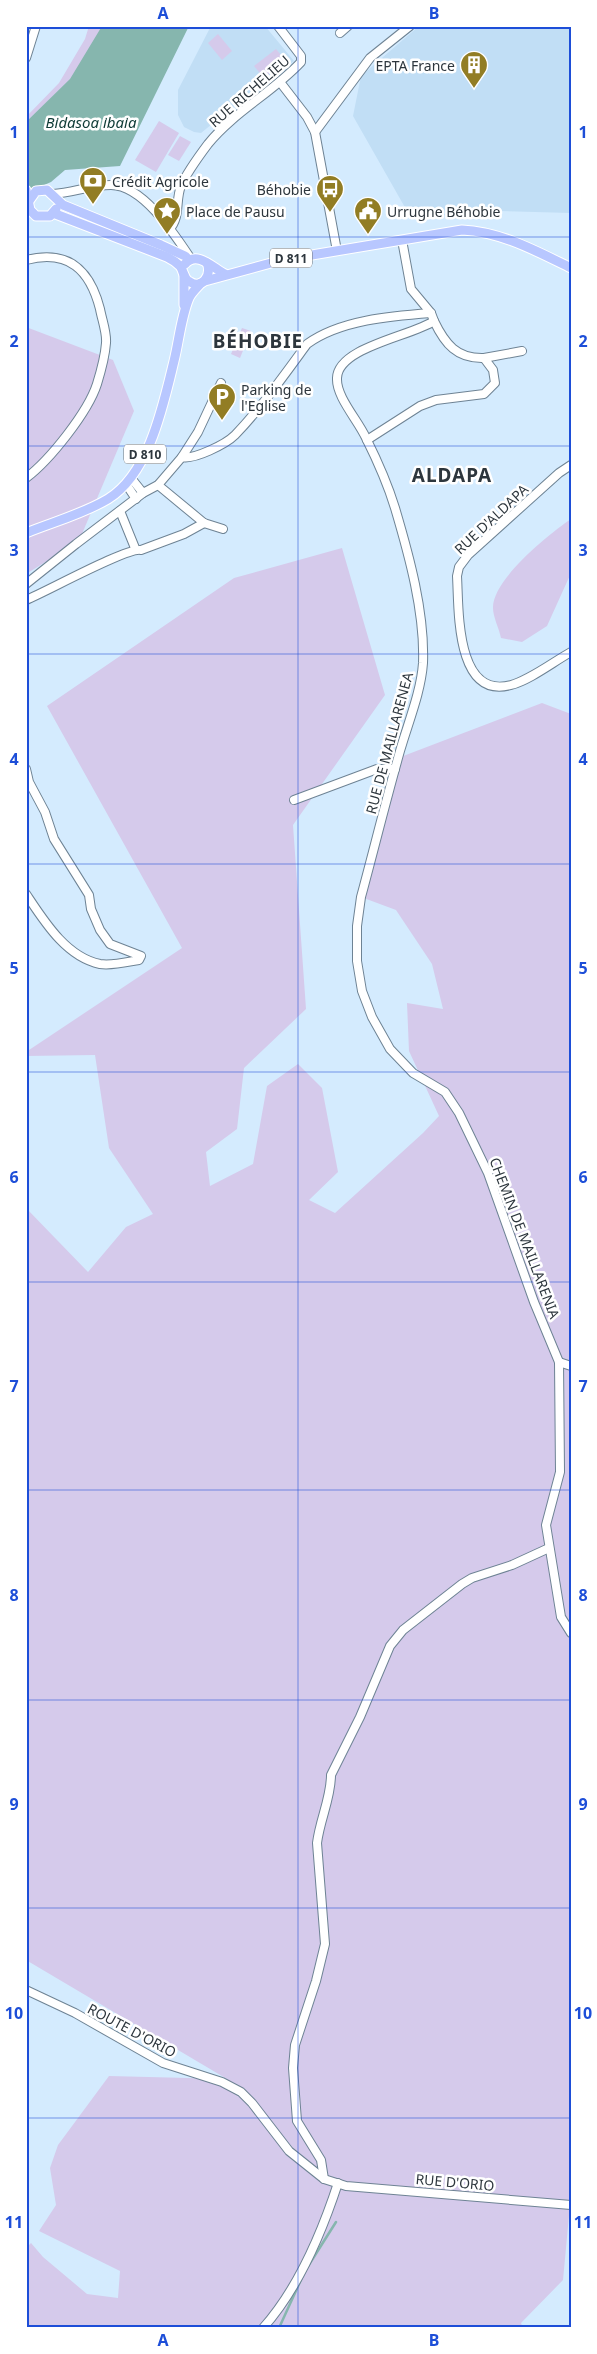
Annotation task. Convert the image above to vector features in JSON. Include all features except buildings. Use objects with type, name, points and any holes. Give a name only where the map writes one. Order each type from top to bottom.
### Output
[{"type":"main road","points":[[36,216],[28,205],[26,188],[44,190],[83,215],[161,245],[190,259],[200,258],[225,274]]},
{"type":"main road","points":[[28,205],[32,194],[44,190]]},
{"type":"main road","points":[[53,213],[55,198]]},
{"type":"main road","points":[[26,218],[36,216],[45,218],[53,213]]},
{"type":"main road","points":[[53,213],[167,257],[178,264],[189,282],[203,282],[209,270],[207,263]]},
{"type":"main road","name":"D 811","points":[[203,282],[225,274],[282,260],[462,230],[480,232],[520,243],[571,268]]},
{"type":"main road","points":[[183,273],[190,259]]},
{"type":"main road","name":"D 810","points":[[183,273],[185,312]]},
{"type":"main road","name":"D 810","points":[[26,532],[96,505],[109,498],[129,481],[143,460],[152,435],[166,391],[190,296],[203,282]]},
{"type":"street","points":[[26,58],[36,26]]},
{"type":"street","name":"RUE RICHELIEU","points":[[169,230],[176,221],[181,187],[208,144],[301,62],[301,56],[278,26]]},
{"type":"street","points":[[340,33],[348,26]]},
{"type":"street","points":[[315,132],[370,58],[410,26]]},
{"type":"street","points":[[280,82],[307,117],[315,132],[337,251]]},
{"type":"street","points":[[55,198],[102,186],[119,186],[139,196],[169,230],[190,259]]},
{"type":"street","points":[[402,240],[411,289],[431,313],[444,342],[472,358],[484,358],[522,351]]},
{"type":"street","points":[[26,260],[53,257],[80,268],[96,293],[106,341],[97,386],[88,405],[42,464],[26,478]]},
{"type":"street","points":[[182,457],[188,458],[198,455],[234,437],[307,344],[315,338],[352,325],[394,316],[431,313]]},
{"type":"street","name":"RUE DE MAILLARENEA","points":[[434,321],[425,328],[363,350],[344,362],[336,376],[339,395],[356,418],[368,440],[394,506],[410,564],[422,639],[421,678],[361,897],[357,926],[357,961],[362,991],[372,1017],[390,1049],[412,1073],[445,1092]]},
{"type":"street","points":[[368,440],[428,403],[436,400],[484,394],[494,383],[493,370],[484,358]]},
{"type":"street","points":[[26,584],[140,496],[160,487],[198,432],[221,383]]},
{"type":"street","name":"RUE D'ALDAPA","points":[[571,465],[559,473],[468,555],[462,561],[457,576],[463,650],[473,672],[486,683],[501,686],[518,682],[571,652]]},
{"type":"street","points":[[129,481],[140,496]]},
{"type":"street","points":[[160,487],[204,523],[223,529]]},
{"type":"street","points":[[120,511],[135,548]]},
{"type":"street","points":[[26,600],[135,548],[141,550],[184,534],[204,523]]},
{"type":"street","points":[[294,800],[377,768],[395,769]]},
{"type":"street","points":[[26,770],[29,782],[45,812],[54,839],[89,895],[91,909],[100,930],[110,944],[141,956],[139,960],[101,964],[78,955],[61,941],[26,894]]},
{"type":"street","name":"CHEMIN DE MAILLARENIA","points":[[445,1092],[459,1113],[488,1173],[534,1302],[559,1362],[560,1472],[546,1525],[561,1617],[571,1633]]},
{"type":"street","points":[[559,1362],[571,1366]]},
{"type":"street","points":[[324,2178],[321,2160],[297,2121],[293,2068],[296,2045],[316,1981],[325,1944],[318,1842],[319,1828],[331,1790],[331,1775],[396,1638],[462,1584],[549,1548]]},
{"type":"street","name":"ROUTE D'ORIO","points":[[26,1990],[75,2013],[163,2063],[222,2082],[241,2092],[252,2102],[289,2151],[324,2178],[338,2184]]},
{"type":"street","points":[[263,2328],[281,2307],[310,2253],[328,2214],[338,2184]]},
{"type":"street","name":"RUE D'ORIO","points":[[338,2184],[571,2206]]},
{"type":"shaded area","points":[[89,26],[126,26],[26,122],[26,117],[59,83],[85,39]]},
{"type":"shaded area","points":[[211,26],[265,26],[294,61],[261,87],[260,85],[201,133],[184,127],[178,115],[178,90]]},
{"type":"shaded area","points":[[419,26],[571,26],[571,213],[499,211],[411,218],[353,116],[361,76]]},
{"type":"shaded area","points":[[218,34],[232,51],[222,60],[208,43]]},
{"type":"shaded area","points":[[276,49],[286,61],[264,78],[254,66]]},
{"type":"shaded area","points":[[159,121],[179,133],[156,172],[135,160]]},
{"type":"shaded area","points":[[180,136],[191,142],[179,161],[168,155]]},
{"type":"shaded area","points":[[26,327],[113,360],[134,411],[79,541],[26,574]]},
{"type":"shaded area","points":[[242,328],[251,331],[240,358],[231,354]]},
{"type":"shaded area","points":[[571,519],[571,573],[547,626],[522,642],[501,638],[493,608],[495,597],[502,584],[511,571],[536,546]]},
{"type":"shaded area","points":[[342,548],[385,695],[293,825],[306,1009],[244,1068],[237,1129],[206,1152],[210,1186],[253,1164],[267,1086],[298,1064],[322,1088],[338,1172],[309,1200],[335,1213],[423,1133],[439,1116],[409,1051],[407,1003],[443,1009],[432,964],[396,910],[361,897],[398,758],[542,703],[571,714],[571,2194],[563,2280],[521,2323],[523,2328],[26,2328],[26,2248],[31,2243],[43,2257],[87,2294],[118,2298],[120,2271],[39,2231],[56,2205],[50,2168],[58,2145],[109,2076],[227,2079],[26,1960],[26,1208],[88,1272],[126,1227],[153,1214],[109,1148],[95,1055],[26,1056],[26,1052],[182,948],[47,706],[234,578]]},
{"type":"water","name":"Bidasoa ibaia","points":[[102,26],[189,26],[120,166],[65,170],[51,182],[26,193],[26,122],[70,79]]},
{"type":"waterway","points":[[279,2328],[305,2271],[336,2222]]},
{"type":"place","name":"EPTA France","points":[[474,89]]},
{"type":"place","name":"Crédit Agricole","points":[[93,205]]},
{"type":"place","name":"Béhobie","points":[[330,213]]},
{"type":"place","name":"Place de Pausu","points":[[167,235]]},
{"type":"place","name":"Urrugne Béhobie","points":[[368,235]]},
{"type":"place","name":"Parking de l'Eglise","points":[[222,421]]},
{"type":"district","name":"BÉHOBIE","points":[[258,341]]},
{"type":"district","name":"ALDAPA","points":[[452,475]]}]
